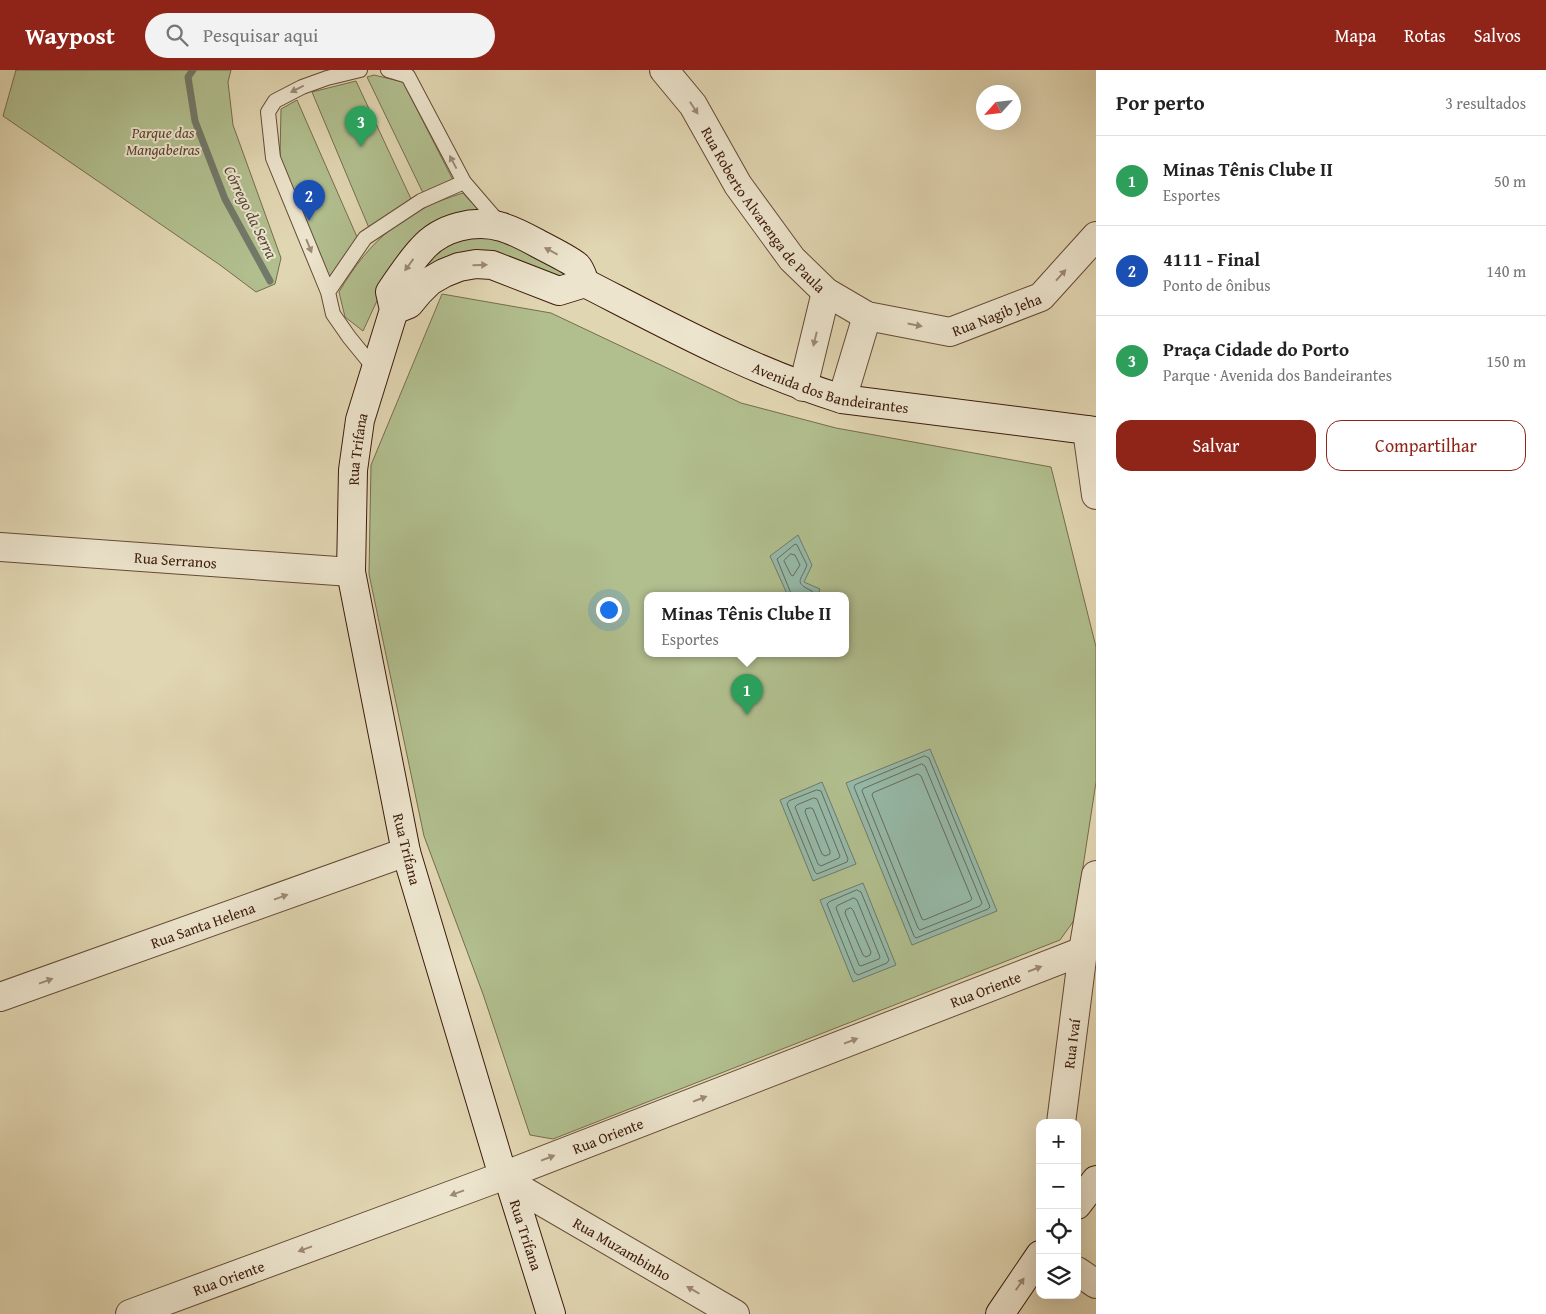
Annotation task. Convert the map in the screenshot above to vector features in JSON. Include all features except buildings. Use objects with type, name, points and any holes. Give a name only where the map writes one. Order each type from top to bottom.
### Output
[{"type":"street","name":"Rua Roberto Alvarenga de Paula","points":[[664,70],[693,105],[738,184],[792,259],[826,292],[803,387]]},
{"type":"street","name":"Avenida dos Bandeirantes","points":[[376,369],[394,310],[390,292],[418,253],[434,239],[452,229],[474,224],[489,224],[504,227],[518,233],[576,265],[585,283],[701,343],[803,387],[842,399],[1092,431]]},
{"type":"street","name":"Rua Nagib Jeha","points":[[826,292],[867,316],[950,332],[1041,297],[1096,236]]},
{"type":"street","points":[[394,310],[409,304],[424,286],[444,273],[476,264],[492,265],[559,291],[585,283]]},
{"type":"street","points":[[842,399],[867,316]]},
{"type":"street","name":"Rua Trifana","points":[[376,369],[360,420],[353,470],[351,572],[406,852],[506,1179],[551,1314]]},
{"type":"street","points":[[1092,431],[1096,495]]},
{"type":"street","name":"Rua Serranos","points":[[0,547],[351,572]]},
{"type":"street","name":"Rua Santa Helena","points":[[0,997],[406,852]]},
{"type":"street","name":"Rua Ivaí","points":[[1062,1119],[1083,951],[1096,875]]},
{"type":"street","name":"Rua Oriente","points":[[130,1314],[506,1179],[1083,951]]},
{"type":"street","name":"Rua Muzambinho","points":[[506,1179],[736,1314]]},
{"type":"street","points":[[1081,1200],[1096,1180]]},
{"type":"street","points":[[1000,1314],[1036,1261]]},
{"type":"street","points":[[1081,1274],[1096,1284]]},
{"type":"lane","points":[[360,70],[327,78],[302,87],[275,101],[268,112],[273,158],[328,292],[333,314],[349,337],[376,369]]},
{"type":"lane","points":[[388,70],[408,76],[464,182],[504,227]]},
{"type":"lane","points":[[328,292],[365,238],[421,201],[464,182]]},
{"type":"green space","name":"Parque das Mangabeiras","points":[[16,70],[231,70],[228,82],[233,125],[281,258],[275,284],[256,292],[220,265],[3,116]]},
{"type":"green space","points":[[374,75],[403,82],[454,182],[424,195],[367,77]]},
{"type":"green space","points":[[356,81],[412,201],[369,228],[312,92]]},
{"type":"green space","points":[[297,100],[357,237],[329,278],[280,157],[281,109]]},
{"type":"green space","points":[[463,193],[483,215],[382,290],[363,331],[345,317],[339,292],[351,273],[376,242],[406,218],[442,200]]},
{"type":"green space","points":[[488,231],[571,270],[559,284],[493,258],[426,276],[419,262],[438,244]]},
{"type":"green space","points":[[442,294],[551,313],[741,403],[836,428],[1051,467],[1096,647],[1096,782],[1075,919],[1060,940],[553,1139],[530,1135],[483,994],[424,836],[369,574],[371,465]]},
{"type":"water","points":[[798,535],[812,565],[804,582],[820,589],[819,592],[786,592],[770,556]]},
{"type":"water","points":[[930,749],[997,911],[912,945],[846,783]]},
{"type":"water","points":[[822,782],[856,864],[813,881],[780,800]]},
{"type":"water","points":[[863,883],[896,965],[853,982],[820,900]]},
{"type":"waterway","name":"Córrego da Serra","points":[[193,70],[188,77],[195,121],[225,199],[270,281]]},
{"type":"place","name":"Praça Cidade do Porto","points":[[361,147]]},
{"type":"place","name":"4111 - Final","points":[[309,221]]},
{"type":"place","name":"Minas Tênis Clube II","points":[[747,715]]}]
